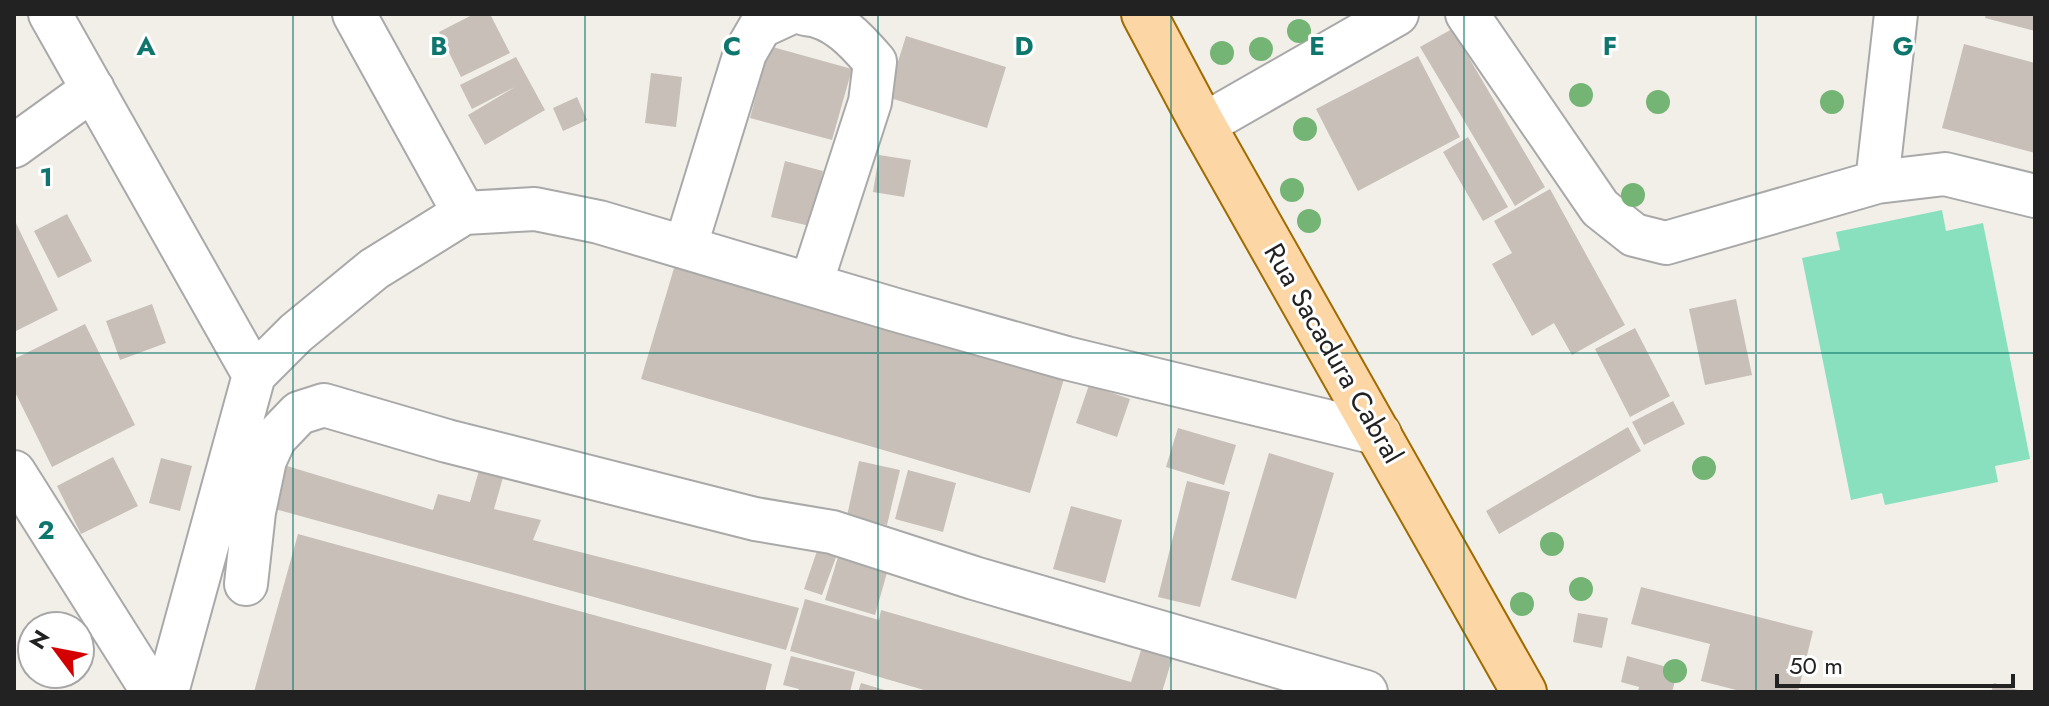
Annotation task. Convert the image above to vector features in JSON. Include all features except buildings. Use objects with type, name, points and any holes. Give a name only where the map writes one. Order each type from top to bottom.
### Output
[{"type":"main road","name":"Rua Sacadura Cabral","points":[[1144,14],[1203,125],[1524,692]]},
{"type":"lane","points":[[50,14],[254,375]]},
{"type":"lane","points":[[354,14],[464,213]]},
{"type":"lane","points":[[686,245],[745,53],[760,27],[788,14]]},
{"type":"lane","points":[[805,14],[816,15],[850,34],[875,62],[870,102],[811,284]]},
{"type":"lane","points":[[1203,125],[1397,14]]},
{"type":"lane","points":[[1467,14],[1600,208],[1634,235],[1666,243],[1877,182],[1945,174],[2035,196]]},
{"type":"lane","points":[[1877,182],[1896,14]]},
{"type":"lane","points":[[14,146],[93,89]]},
{"type":"lane","points":[[167,692],[254,375],[296,333],[374,269],[464,213],[535,209],[599,222],[1066,358],[1380,434]]},
{"type":"lane","points":[[246,584],[254,512],[265,460],[275,438],[299,413],[324,405],[447,441],[755,519],[832,532],[974,578],[1366,692]]},
{"type":"lane","points":[[14,472],[153,692]]},
{"type":"green space","points":[[1942,210],[1946,231],[1983,223],[2030,459],[1995,466],[1998,482],[1885,505],[1882,493],[1851,500],[1802,258],[1840,250],[1836,232]]}]
